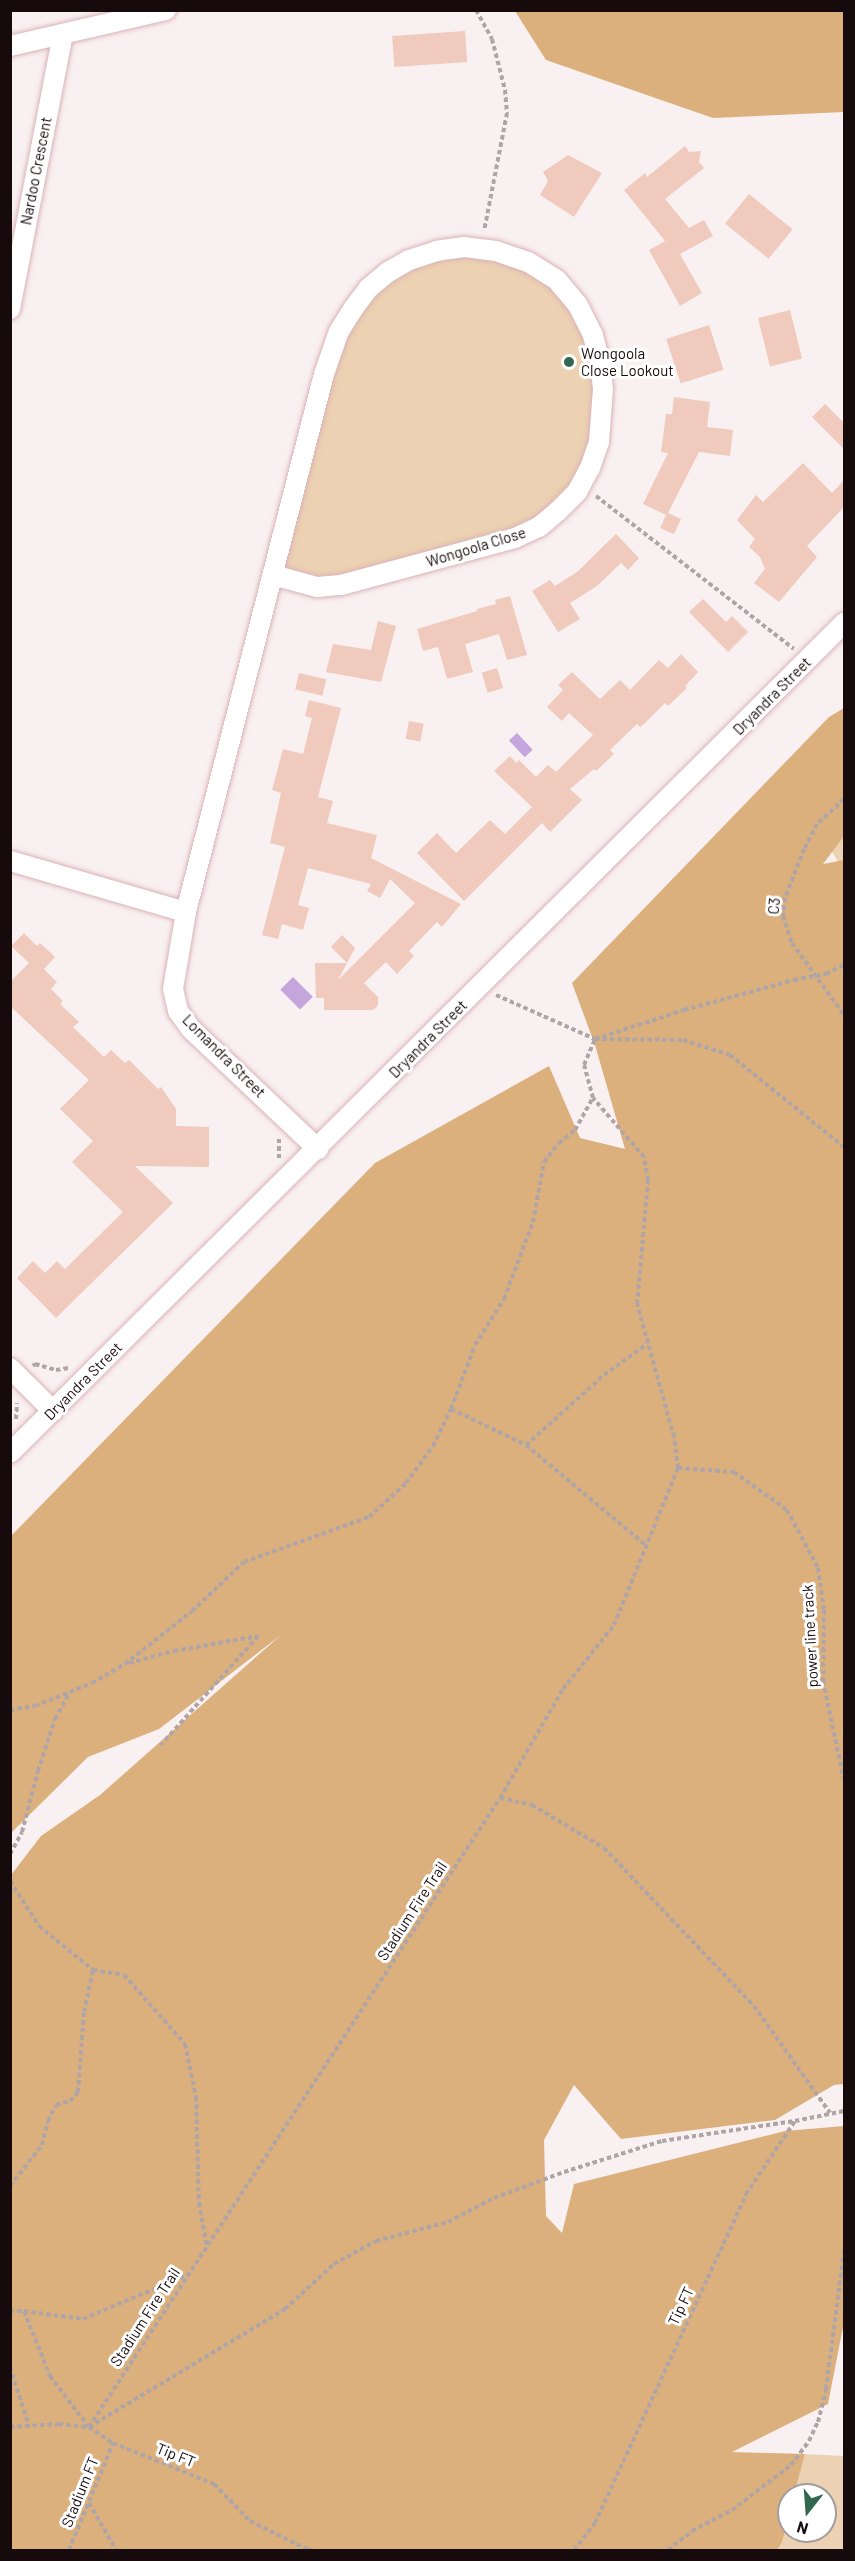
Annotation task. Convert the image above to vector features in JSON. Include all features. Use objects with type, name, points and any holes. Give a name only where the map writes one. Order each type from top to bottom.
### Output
[{"type":"street","points":[[10,46],[166,10]]},
{"type":"street","name":"Nardoo Crescent","points":[[10,309],[63,35]]},
{"type":"street","name":"Wongoola Close","points":[[186,912],[273,575],[331,351],[353,309],[381,278],[409,260],[437,251],[464,247],[496,251],[528,262],[556,280],[577,304],[593,335],[600,362],[603,414],[599,442],[590,468],[581,484],[558,511],[539,527],[515,538],[341,585],[317,587],[273,575]]},
{"type":"street","name":"Dryandra Street","points":[[10,1453],[844,623]]},
{"type":"street","points":[[10,861],[186,912]]},
{"type":"street","name":"Lomandra Street","points":[[186,912],[174,979],[178,1011],[191,1029],[318,1149]]},
{"type":"street","points":[[10,1368],[53,1411]]},
{"type":"path","points":[[476,10],[492,39],[505,90],[507,113],[480,249]]},
{"type":"path","points":[[581,484],[797,651]]},
{"type":"path","name":"C3","points":[[844,800],[818,824],[804,849],[783,907],[788,934],[844,1015]]},
{"type":"path","points":[[678,1468],[674,1437],[637,1304],[648,1180],[644,1157],[593,1098],[584,1065],[596,1039],[684,1010],[816,976],[844,965]]},
{"type":"path","points":[[480,987],[596,1039],[682,1040],[730,1055],[844,1147]]},
{"type":"path","points":[[10,1710],[35,1706],[92,1683],[125,1664],[192,1611],[244,1562],[369,1517],[406,1483],[433,1446],[451,1409],[475,1345],[504,1299],[533,1222],[544,1162],[559,1143],[575,1130],[593,1098]]},
{"type":"path","points":[[526,1444],[604,1375],[647,1344]]},
{"type":"path","points":[[14,1397],[17,1413],[14,1423]]},
{"type":"path","points":[[451,1409],[526,1444],[648,1547]]},
{"type":"path","name":"Stadium Fire Trail","points":[[89,2427],[185,2276],[207,2248],[500,1798],[563,1689],[614,1625],[648,1547],[678,1468]]},
{"type":"path","name":"power line track","points":[[678,1468],[734,1472],[787,1509],[818,1568],[824,1610],[823,1681],[844,1781]]},
{"type":"path","points":[[125,1664],[174,1651],[258,1636],[161,1745]]},
{"type":"path","points":[[10,1854],[22,1832],[55,1719],[69,1693]]},
{"type":"path","points":[[500,1798],[532,1805],[604,1848],[754,2006],[830,2113]]},
{"type":"path","points":[[10,1881],[39,1926],[93,1970],[124,1975],[185,2044],[196,2097],[200,2203],[207,2248]]},
{"type":"path","points":[[10,2186],[42,2145],[48,2121],[56,2105],[70,2101],[78,2092],[84,2012],[93,1970]]},
{"type":"path","points":[[24,2312],[50,2376],[89,2427],[285,2309],[334,2264],[376,2241],[448,2222],[494,2198],[564,2172],[662,2141],[795,2121],[844,2110]]},
{"type":"path","name":"Tip FT","points":[[574,2550],[595,2523],[746,2194],[795,2121]]},
{"type":"path","points":[[668,2550],[692,2531],[732,2510],[791,2465],[809,2441],[818,2422],[826,2389],[844,2250]]},
{"type":"path","points":[[10,2311],[83,2319],[185,2276]]},
{"type":"path","points":[[10,2367],[29,2426]]},
{"type":"path","name":"Tip FT","points":[[10,2427],[59,2424],[89,2427],[113,2442],[214,2484],[250,2521],[309,2550],[316,2550]]},
{"type":"path","name":"Stadium FT","points":[[69,2550],[113,2442]]},
{"type":"path","points":[[89,2503],[116,2550]]},
{"type":"shaded area","points":[[515,11],[844,11],[844,112],[713,118],[546,60]]},
{"type":"shaded area","points":[[464,247],[557,280],[600,362],[590,468],[539,527],[341,585],[273,575],[331,351],[388,272]]},
{"type":"shaded area","points":[[844,708],[844,836],[823,864],[844,860],[844,2084],[834,2085],[775,2120],[621,2139],[574,2085],[544,2140],[546,2216],[562,2233],[574,2184],[785,2131],[844,2126],[844,2322],[828,2404],[732,2452],[805,2454],[797,2483],[777,2483],[777,2543],[781,2543],[777,2550],[11,2550],[11,1875],[41,1836],[100,1795],[281,1635],[159,1729],[88,1757],[11,1833],[11,1536],[375,1163],[549,1066],[580,1138],[625,1149],[595,1045],[572,983],[829,717]]},
{"type":"shaded area","points":[[517,733],[533,750],[525,757],[509,741]]},
{"type":"shaded area","points":[[844,810],[844,871],[820,833]]},
{"type":"shaded area","points":[[293,977],[313,997],[300,1010],[280,990]]},
{"type":"shaded area","points":[[805,2454],[844,2456],[844,2550],[777,2550],[779,2543],[837,2543],[837,2483],[797,2483]]},
{"type":"building","points":[[465,31],[467,62],[394,67],[392,36]]},
{"type":"building","points":[[685,146],[689,152],[701,151],[699,162],[704,168],[665,199],[689,228],[704,220],[713,236],[680,254],[702,293],[680,306],[649,250],[665,241],[624,190],[645,173],[647,177]]},
{"type":"building","points":[[568,155],[602,173],[574,217],[540,195],[548,181],[543,172]]},
{"type":"building","points":[[749,194],[793,229],[769,259],[725,224]]},
{"type":"building","points":[[790,310],[802,359],[770,366],[758,318]]},
{"type":"building","points":[[709,325],[724,370],[681,384],[666,339]]},
{"type":"building","points":[[674,397],[710,402],[707,427],[733,430],[730,456],[699,452],[668,513],[681,519],[674,534],[660,528],[666,515],[643,504],[668,453],[661,452],[666,414],[672,414]]},
{"type":"building","points":[[825,404],[844,423],[844,449],[812,417]]},
{"type":"building","points":[[803,463],[832,493],[844,480],[844,507],[807,546],[817,557],[779,602],[754,583],[765,569],[760,557],[749,547],[755,539],[737,520],[756,495],[763,502]]},
{"type":"building","points":[[616,534],[639,558],[628,570],[621,563],[597,586],[570,603],[580,619],[558,632],[532,591],[550,580],[555,586],[577,572]]},
{"type":"building","points":[[510,596],[527,655],[507,660],[499,634],[465,644],[473,672],[447,679],[438,647],[423,651],[417,629],[477,611],[477,609],[496,604],[495,600]]},
{"type":"building","points":[[703,599],[726,622],[732,616],[748,632],[728,652],[689,612]]},
{"type":"building","points":[[378,621],[396,626],[381,682],[326,672],[333,644],[371,650]]},
{"type":"building","points":[[681,654],[698,672],[685,686],[687,688],[668,706],[665,703],[640,727],[637,724],[610,750],[614,754],[596,771],[594,769],[570,789],[582,800],[550,832],[542,823],[464,901],[417,853],[437,833],[456,853],[490,820],[505,834],[532,807],[494,771],[510,756],[516,763],[519,760],[536,777],[548,765],[556,772],[593,735],[569,713],[562,721],[547,707],[563,690],[558,685],[572,672],[600,699],[620,680],[630,690],[659,660],[668,668]]},
{"type":"building","points":[[497,668],[503,688],[488,693],[482,673]]},
{"type":"building","points":[[299,673],[326,679],[322,696],[295,690]]},
{"type":"building","points":[[309,700],[341,708],[318,797],[333,801],[327,823],[377,835],[371,858],[461,904],[442,927],[437,922],[409,951],[414,956],[397,974],[386,962],[364,983],[378,997],[378,1005],[373,1010],[324,1010],[324,998],[316,998],[315,963],[347,963],[338,980],[415,903],[390,879],[380,898],[367,891],[371,884],[308,868],[298,905],[309,908],[303,930],[282,924],[278,939],[262,935],[285,847],[270,843],[281,793],[272,790],[283,749],[303,754],[312,718],[305,716]]},
{"type":"building","points":[[409,721],[424,724],[420,742],[406,739]]},
{"type":"building","points":[[24,933],[37,946],[40,943],[55,957],[44,969],[57,982],[51,989],[63,1001],[60,1004],[79,1022],[73,1027],[104,1057],[111,1050],[125,1063],[129,1060],[158,1089],[161,1087],[176,1109],[176,1126],[209,1127],[209,1167],[135,1166],[173,1203],[56,1318],[17,1278],[33,1261],[45,1273],[57,1261],[65,1269],[123,1212],[72,1162],[93,1141],[60,1109],[89,1080],[10,1006],[10,982],[29,963],[11,946]]},
{"type":"building","points":[[342,935],[355,948],[347,963],[331,947]]},
{"type":"place","name":"Wongoola Close Lookout","points":[[569,362]]}]
